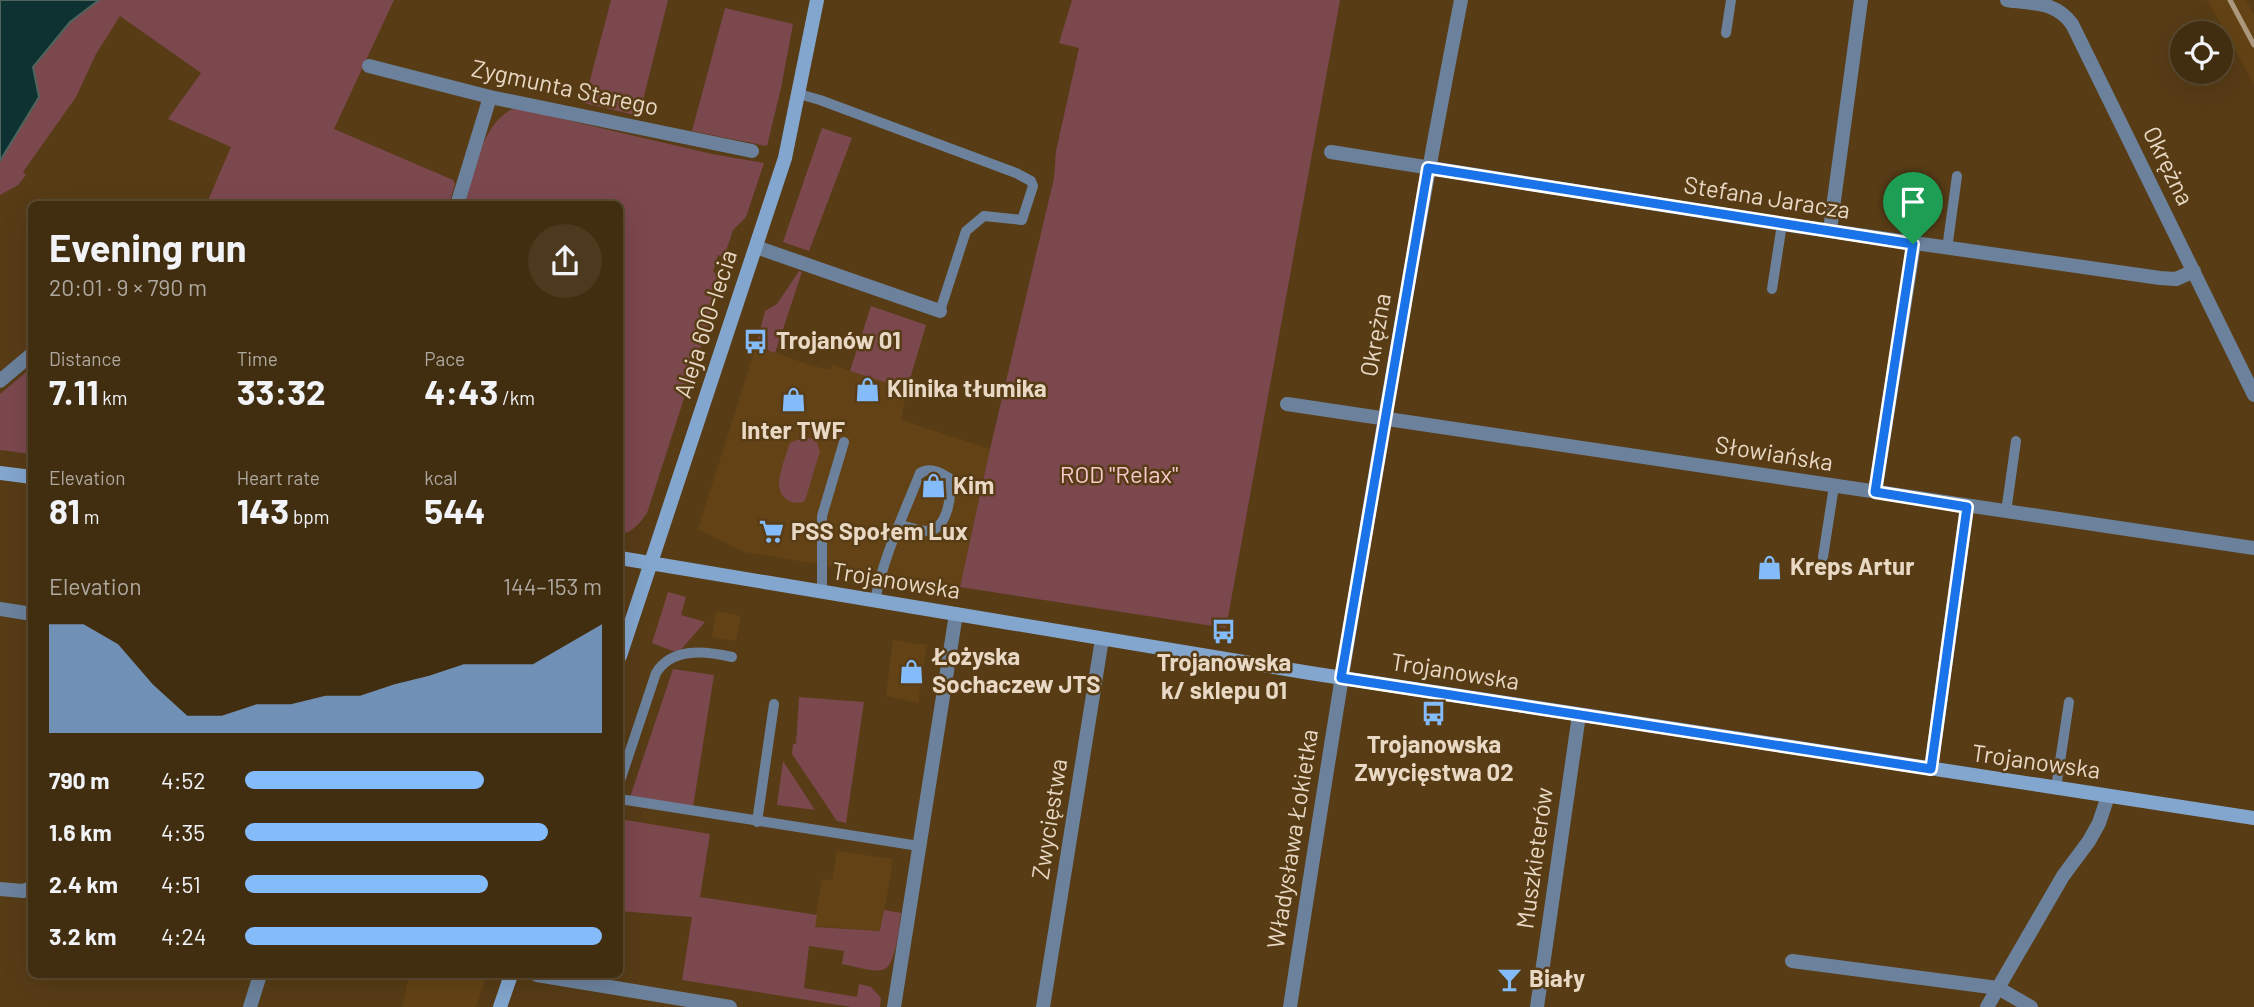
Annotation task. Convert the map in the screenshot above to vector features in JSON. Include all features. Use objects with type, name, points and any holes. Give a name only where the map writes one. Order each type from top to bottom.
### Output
[{"type":"street","name":"Aleja 600-lecia","points":[[623,647],[785,158],[817,0]]},
{"type":"street","name":"Okrężna","points":[[1341,678],[1428,168],[1461,0]]},
{"type":"street","points":[[1830,230],[1861,0]]},
{"type":"street","name":"Okrężna","points":[[2007,0],[2050,6],[2063,11],[2073,24],[2254,395]]},
{"type":"street","name":"Zygmunta Starego","points":[[369,66],[490,97],[752,151]]},
{"type":"street","points":[[458,201],[490,97]]},
{"type":"street","name":"Stefana Jaracza","points":[[1331,152],[1913,244],[2160,278],[2176,279],[2194,271]]},
{"type":"street","points":[[1875,492],[1913,244]]},
{"type":"street","points":[[756,247],[940,311]]},
{"type":"street","points":[[0,381],[28,357]]},
{"type":"street","name":"Słowiańska","points":[[1287,404],[2254,548]]},
{"type":"street","points":[[0,473],[28,476]]},
{"type":"street","points":[[1931,769],[1967,507]]},
{"type":"street","name":"Trojanowska","points":[[623,558],[1341,678],[2254,818]]},
{"type":"street","points":[[0,609],[28,613]]},
{"type":"street","points":[[894,1007],[956,614]]},
{"type":"street","name":"Zwycięstwa","points":[[1044,1007],[1102,639]]},
{"type":"street","name":"Władysława Łokietka","points":[[1290,1007],[1341,678]]},
{"type":"street","name":"Muszkieterów","points":[[1536,1007],[1579,715]]},
{"type":"street","points":[[1987,1007],[2063,876],[2089,842],[2108,796]]},
{"type":"street","points":[[0,889],[28,889]]},
{"type":"street","points":[[1792,961],[1998,988],[2031,1007]]},
{"type":"street","points":[[250,1007],[259,978]]},
{"type":"street","points":[[500,1007],[510,978]]},
{"type":"street","points":[[550,978],[647,1000],[730,1007]]},
{"type":"lane","points":[[1726,33],[1731,0]]},
{"type":"lane","points":[[799,94],[1016,173],[1031,181],[1033,186],[1022,220],[984,216],[966,231],[940,311]]},
{"type":"lane","points":[[1947,248],[1957,176]]},
{"type":"lane","points":[[1772,289],[1782,224]]},
{"type":"lane","points":[[2006,512],[2016,441]]},
{"type":"lane","points":[[822,592],[822,516],[844,442]]},
{"type":"lane","points":[[875,601],[882,573],[900,525],[920,473],[926,470],[940,471],[950,478],[952,486],[946,512],[939,526],[931,531],[900,525]]},
{"type":"lane","points":[[1823,557],[1834,486]]},
{"type":"lane","points":[[623,771],[656,673],[661,666],[668,659],[701,652],[732,657]]},
{"type":"lane","points":[[2056,788],[2069,702]]},
{"type":"lane","points":[[757,822],[774,704]]},
{"type":"lane","points":[[623,800],[919,846]]},
{"type":"shaded area","points":[[2207,0],[2246,0],[2254,15],[2254,84],[2233,46],[2233,21],[2219,21]]},
{"type":"shaded area","points":[[756,346],[810,365],[830,370],[833,365],[907,389],[901,420],[990,449],[960,587],[744,552],[698,529]]},
{"type":"shaded area","points":[[716,611],[741,616],[736,641],[712,637]]},
{"type":"shaded area","points":[[893,640],[927,645],[918,703],[886,696]]},
{"type":"shaded area","points":[[837,851],[893,859],[881,931],[814,926],[822,879],[832,880]]},
{"type":"shaded area","points":[[408,978],[486,978],[476,1007],[402,1007]]},
{"type":"green space","points":[[99,0],[394,0],[334,129],[453,180],[455,184],[450,201],[208,201],[231,147],[168,119],[201,73],[120,16],[96,54],[76,97],[23,172],[26,175],[18,185],[0,195],[0,161],[39,97],[33,67],[70,22]]},
{"type":"green space","points":[[611,0],[668,0],[639,116],[584,103]]},
{"type":"green space","name":"ROD \"Relax\"","points":[[1072,0],[1340,0],[1226,628],[960,587],[1054,178],[1056,151],[1079,48],[1059,43]]},
{"type":"green space","points":[[725,8],[793,24],[767,146],[692,131]]},
{"type":"green space","points":[[515,108],[712,154],[764,163],[746,217],[733,230],[724,257],[718,255],[713,272],[718,274],[710,318],[647,513],[635,527],[623,534],[623,201],[465,201],[481,149],[495,124]]},
{"type":"green space","points":[[822,128],[852,138],[809,251],[783,242]]},
{"type":"green space","points":[[799,271],[802,272],[775,353],[756,346],[765,311],[777,304]]},
{"type":"green space","points":[[871,306],[926,325],[907,389],[850,371]]},
{"type":"green space","points":[[28,371],[28,454],[0,450],[0,394]]},
{"type":"green space","points":[[805,437],[816,440],[820,451],[805,501],[795,503],[783,497],[779,488],[780,477],[790,443]]},
{"type":"green space","points":[[668,592],[686,597],[681,615],[705,622],[678,653],[652,643]]},
{"type":"green space","points":[[673,669],[714,675],[693,807],[630,797]]},
{"type":"green space","points":[[799,697],[864,702],[846,823],[837,821],[792,754],[793,744],[796,744]]},
{"type":"green space","points":[[783,761],[815,810],[777,805]]},
{"type":"green space","points":[[623,820],[710,834],[700,897],[817,915],[815,927],[880,931],[884,910],[901,913],[894,955],[887,968],[882,970],[867,970],[842,964],[844,951],[809,946],[804,988],[857,997],[859,984],[871,987],[881,998],[880,1007],[851,1007],[682,980],[692,917],[623,911]]},
{"type":"water","points":[[0,0],[99,0],[70,22],[33,67],[39,97],[0,161]]},
{"type":"railway","points":[[2230,0],[2254,45]]},
{"type":"place","name":"Trojanów 01","points":[[756,341]]},
{"type":"place","name":"Klinika tłumika","points":[[867,389]]},
{"type":"place","name":"Inter TWF","points":[[793,400]]},
{"type":"place","name":"Kim","points":[[933,486]]},
{"type":"place","name":"PSS Społem Lux","points":[[771,532]]},
{"type":"place","name":"Kreps Artur","points":[[1770,567]]},
{"type":"place","name":"Trojanowska k/ sklepu 01","points":[[1224,632]]},
{"type":"place","name":"Łożyska Sochaczew JTS","points":[[912,671]]},
{"type":"place","name":"Trojanowska Zwycięstwa 02","points":[[1434,714]]},
{"type":"place","name":"Biały","points":[[1509,979]]},
{"type":"route","points":[[1428,168],[1913,244],[1875,492],[1967,507],[1931,769],[1341,678],[1428,168]]}]
